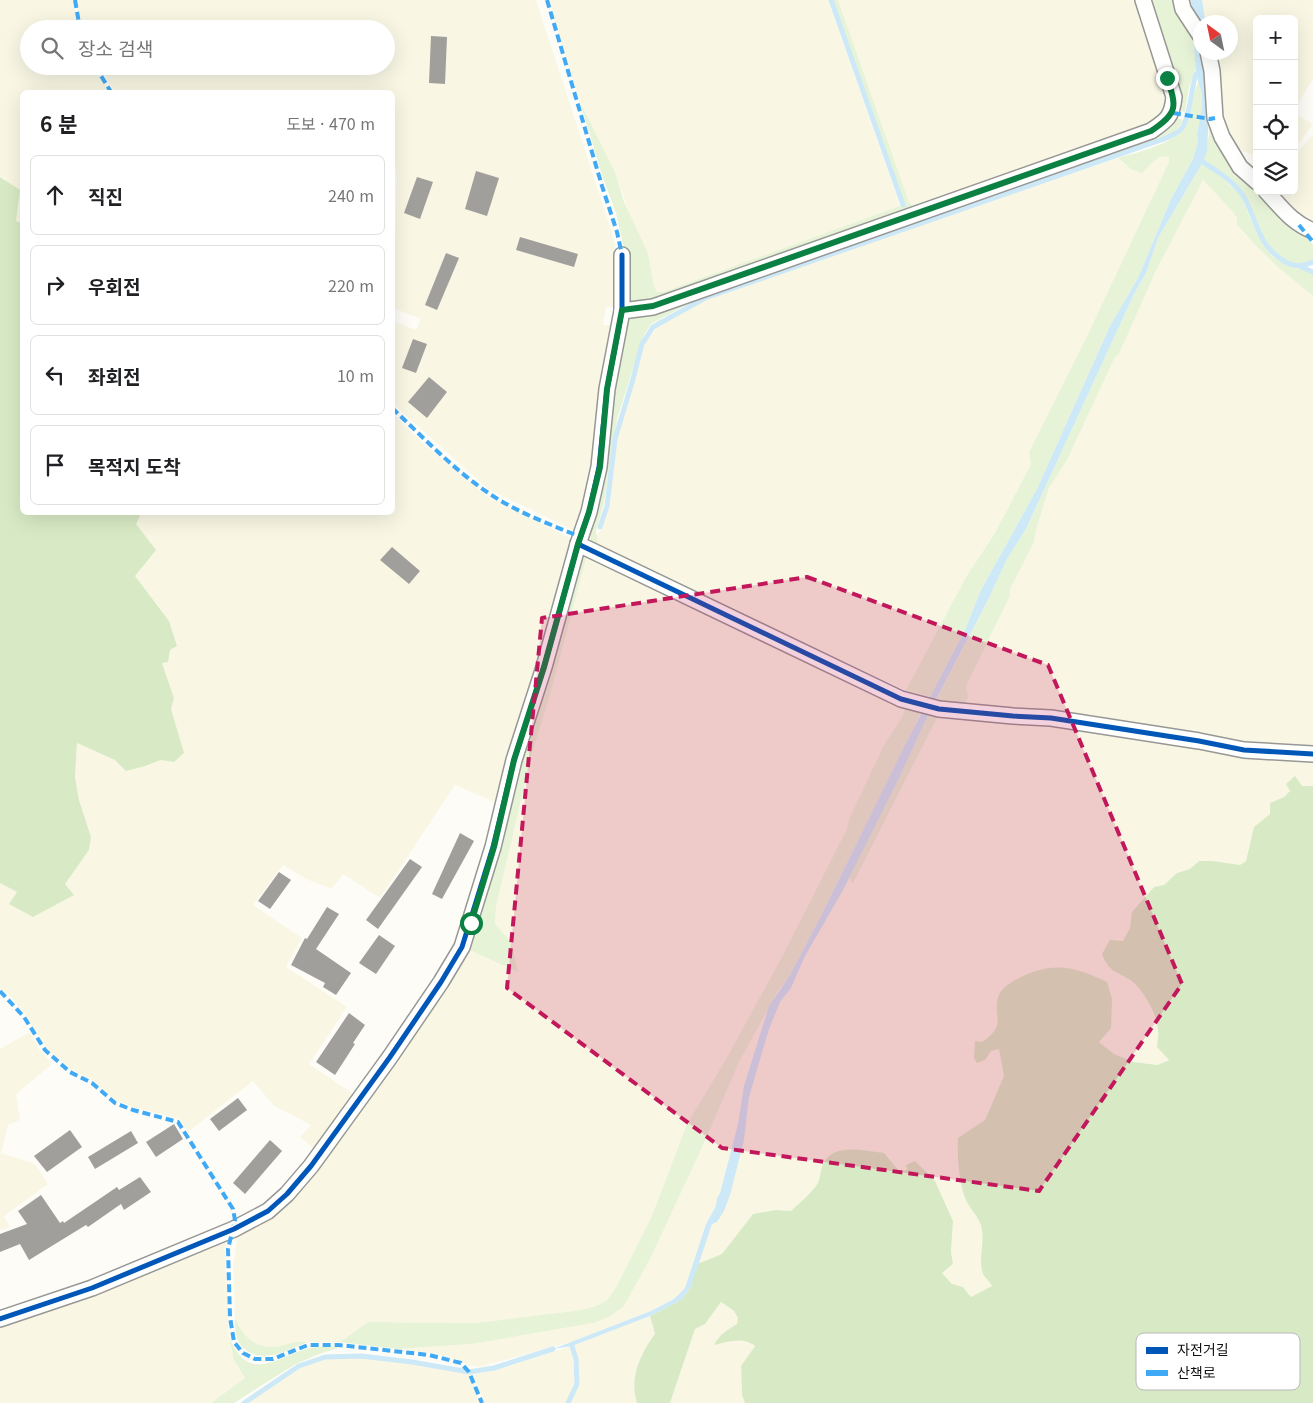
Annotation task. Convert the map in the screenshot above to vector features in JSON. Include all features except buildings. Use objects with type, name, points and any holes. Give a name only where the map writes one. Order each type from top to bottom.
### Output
[{"type":"street","points":[[622,310],[653,306],[1151,131],[1165,122],[1173,113],[1174,97],[1143,0]]},
{"type":"street","points":[[1181,0],[1183,9],[1193,25]]},
{"type":"street","points":[[1210,60],[1215,118],[1222,137],[1240,166],[1253,178]]},
{"type":"street","points":[[1270,195],[1287,215],[1299,225],[1313,231]]},
{"type":"street","points":[[0,1319],[92,1288],[234,1229],[268,1212],[287,1194],[311,1166],[405,1035],[462,947],[491,857],[514,760],[544,667],[578,544],[589,512],[600,467],[607,389],[622,310],[622,255]]},
{"type":"street","points":[[578,544],[902,698],[928,706],[939,709],[1051,718],[1199,741],[1244,750],[1313,754]]},
{"type":"highlighted area","points":[[807,577],[1048,665],[1182,984],[1039,1191],[722,1148],[507,988],[542,618]]},
{"type":"shaded area","points":[[0,0],[73,0],[76,20],[20,20],[20,75],[99,75],[108,90],[20,90],[20,222],[16,221],[5,179],[0,177]]},
{"type":"shaded area","points":[[76,0],[536,0],[611,230],[617,254],[617,307],[606,307],[603,325],[614,325],[597,449],[577,532],[488,489],[395,406],[395,322],[416,330],[421,319],[395,309],[397,177],[395,164],[395,90],[114,90],[105,75],[395,75],[395,20],[80,20]]},
{"type":"shaded area","points":[[550,0],[828,0],[900,206],[663,292],[657,292],[654,286],[648,253],[630,216],[621,189],[580,102],[554,20]]},
{"type":"shaded area","points":[[838,0],[1138,0],[1167,101],[1157,116],[1145,125],[913,206],[909,202]]},
{"type":"shaded area","points":[[1202,0],[1313,0],[1313,79],[1298,103],[1298,15],[1253,15],[1253,154],[1238,151],[1220,116],[1215,60],[1238,60],[1238,15],[1204,15]]},
{"type":"shaded area","points":[[1298,115],[1313,124],[1298,145]]},
{"type":"shaded area","points":[[1313,134],[1313,225],[1305,222],[1279,195],[1298,195],[1298,152]]},
{"type":"shaded area","points":[[1164,155],[1169,157],[1169,162],[1087,336],[1029,452],[1031,464],[995,533],[966,577],[906,690],[596,547],[596,537],[602,528],[609,506],[617,439],[645,343],[656,328],[707,299],[887,236],[1118,158],[1126,166],[1151,165],[1154,160]]},
{"type":"shaded area","points":[[1203,180],[1232,211],[1237,218],[1237,226],[1278,267],[1313,296],[1313,747],[1255,745],[964,705],[966,686],[1010,596],[1010,589],[1034,542],[1049,488],[1067,460],[1115,357],[1119,354],[1155,273]]},
{"type":"shaded area","points":[[395,416],[425,445],[487,496],[574,540],[497,803],[455,785],[380,898],[343,874],[332,889],[306,879],[283,865],[253,905],[302,938],[286,967],[347,1007],[309,1064],[355,1095],[315,1150],[300,1137],[311,1125],[274,1106],[253,1081],[188,1132],[179,1119],[116,1101],[93,1081],[71,1069],[47,1049],[26,1016],[11,997],[0,988],[0,883],[17,892],[10,905],[65,884],[89,850],[91,837],[79,800],[75,777],[77,743],[115,760],[145,766],[161,760],[174,762],[175,723],[171,709],[174,698],[162,662],[170,650],[177,646],[169,621],[135,576],[136,524],[140,516],[395,515]]},
{"type":"shaded area","points":[[588,551],[907,705],[901,719],[884,745],[850,817],[846,831],[783,955],[725,1061],[687,1124],[651,1218],[615,1289],[607,1300],[596,1306],[581,1310],[476,1323],[368,1322],[340,1342],[300,1341],[278,1347],[262,1346],[250,1341],[244,1335],[235,1317],[233,1267],[238,1232],[263,1220],[467,949],[517,972],[511,942],[495,925],[496,907],[532,753],[552,688]]},
{"type":"shaded area","points":[[939,714],[1052,724],[1313,757],[1313,786],[1302,786],[1270,803],[1270,814],[1250,842],[1246,861],[1240,865],[1199,861],[1190,869],[1177,873],[1164,885],[1154,887],[1132,912],[1130,928],[1123,941],[1117,973],[1131,981],[1148,1000],[1159,1030],[1157,1047],[1169,1059],[1157,1065],[1134,1062],[1114,1054],[1099,1042],[996,1005],[999,1018],[995,1032],[982,1042],[985,1060],[991,1051],[999,1049],[1004,1076],[985,1120],[970,1130],[958,1147],[966,1200],[978,1218],[982,1231],[981,1262],[984,1275],[993,1286],[971,1297],[963,1287],[952,1284],[942,1273],[953,1264],[951,1252],[953,1221],[923,1171],[915,1162],[907,1170],[898,1171],[884,1153],[849,1149],[823,1165],[821,1176],[816,1186],[791,1211],[776,1210],[753,1214],[722,1254],[697,1264],[744,1140],[749,1097],[769,1029],[780,1002],[791,988],[805,956],[849,877],[854,884]]},
{"type":"shaded area","points":[[769,1006],[745,1086],[738,1124],[716,1206],[706,1224],[685,1288],[674,1299],[651,1311],[571,1342],[479,1367],[430,1353],[397,1349],[472,1344],[593,1323],[624,1306],[650,1259],[740,1060]]},
{"type":"shaded area","points":[[30,1032],[39,1049],[52,1064],[16,1094],[20,1120],[8,1125],[1,1153],[35,1164],[48,1184],[4,1216],[10,1227],[0,1230],[0,1049]]},
{"type":"shaded area","points":[[228,1237],[225,1250],[229,1337],[234,1360],[245,1378],[211,1403],[0,1403],[0,1323]]},
{"type":"shaded area","points":[[720,1302],[734,1311],[739,1318],[737,1324],[717,1339],[729,1342],[742,1339],[755,1346],[741,1366],[742,1395],[745,1403],[670,1403],[695,1329],[705,1323]]},
{"type":"shaded area","points":[[650,1316],[655,1334],[639,1360],[635,1381],[637,1403],[571,1403],[578,1385],[577,1359],[572,1347],[575,1384],[566,1403],[483,1403],[474,1377],[475,1374],[496,1370],[572,1346]]},
{"type":"shaded area","points":[[327,1358],[361,1358],[412,1363],[469,1374],[480,1403],[247,1403],[301,1366]]},
{"type":"green space","points":[[833,0],[838,0],[909,202],[913,206],[1144,125],[1157,116],[1167,101],[1165,111],[1157,124],[657,301],[627,305],[625,253],[616,213],[602,175],[580,102],[615,172],[624,202],[648,253],[654,286],[657,292],[663,292],[904,206]]},
{"type":"green space","points":[[1149,0],[1177,0],[1193,29],[1193,60],[1195,60],[1196,68],[1189,87],[1185,112],[1179,111]]},
{"type":"green space","points":[[1199,81],[1202,107],[1197,134],[1198,142],[1193,159],[1171,199],[1138,278],[1110,326],[1037,489],[980,592],[966,628],[930,697],[906,690],[966,577],[995,533],[1031,464],[1029,452],[1087,336],[1169,162],[1169,157],[1161,157],[1142,173],[1132,170],[1118,158],[1159,145],[1185,128],[1189,120],[1195,90]]},
{"type":"green space","points":[[1174,117],[1183,120],[1180,126],[1176,131],[1158,140],[703,296],[651,324],[643,337],[617,419],[604,503],[596,531],[598,544],[596,547],[593,543],[590,538],[590,530],[625,333],[627,324],[631,319]]},
{"type":"green space","points":[[1208,121],[1211,121],[1253,179],[1253,195],[1268,195],[1313,245],[1313,260],[1295,263],[1279,257],[1261,235],[1242,192],[1226,176],[1206,164],[1240,194],[1257,234],[1272,256],[1285,264],[1313,274],[1313,296],[1257,247],[1237,225],[1237,218],[1232,211],[1203,180],[1155,273],[1119,354],[1115,357],[1067,460],[1049,488],[1034,542],[1010,589],[1010,596],[966,686],[968,697],[964,705],[933,706],[1007,559],[1026,529],[1134,294],[1146,273],[1158,238],[1203,162],[1209,135]]},
{"type":"green space","points":[[0,177],[20,190],[16,221],[20,222],[20,515],[139,515],[136,524],[156,550],[135,576],[169,621],[177,646],[170,650],[168,662],[162,663],[174,698],[171,709],[184,753],[174,762],[161,760],[126,771],[115,760],[77,743],[75,777],[79,800],[91,837],[89,850],[65,884],[74,895],[33,917],[9,904],[17,892],[0,883]]},
{"type":"green space","points":[[588,551],[552,688],[532,753],[496,907],[495,924],[511,942],[518,972],[467,949],[580,556]]},
{"type":"green space","points":[[907,705],[923,709],[821,916],[790,975],[778,991],[740,1060],[650,1259],[624,1306],[609,1317],[593,1323],[472,1344],[397,1349],[340,1342],[368,1322],[476,1323],[581,1310],[596,1306],[607,1300],[615,1289],[651,1218],[687,1124],[725,1061],[783,955],[846,831],[850,817],[884,745],[901,719]]},
{"type":"green space","points":[[930,711],[939,714],[853,884],[849,877],[900,776]]},
{"type":"green space","points":[[1295,776],[1302,786],[1313,786],[1313,1403],[745,1403],[742,1395],[741,1366],[755,1346],[740,1340],[714,1345],[721,1336],[737,1324],[738,1318],[734,1311],[721,1302],[705,1324],[695,1329],[670,1403],[637,1403],[634,1384],[637,1367],[655,1334],[650,1316],[681,1300],[691,1287],[697,1264],[722,1254],[753,1214],[776,1210],[791,1211],[816,1186],[823,1164],[828,1157],[842,1150],[884,1153],[899,1171],[907,1170],[906,1165],[915,1161],[935,1181],[953,1221],[951,1252],[953,1264],[942,1273],[952,1284],[963,1287],[971,1297],[992,1286],[983,1274],[981,1226],[968,1204],[962,1186],[959,1169],[958,1138],[985,1120],[1004,1076],[999,1049],[991,1051],[985,1060],[977,1063],[974,1058],[975,1041],[982,1042],[990,1036],[997,1025],[997,1003],[1000,992],[1019,978],[1042,969],[1063,968],[1084,972],[1107,982],[1112,999],[1111,1028],[1099,1042],[1114,1054],[1134,1062],[1157,1065],[1169,1060],[1157,1047],[1157,1025],[1153,1010],[1145,996],[1130,980],[1110,968],[1102,954],[1110,940],[1123,941],[1130,928],[1132,912],[1154,887],[1164,885],[1177,873],[1190,869],[1199,861],[1240,865],[1246,861],[1254,827],[1270,814],[1270,803],[1284,797],[1290,791],[1286,784]]},
{"type":"green space","points":[[235,1317],[242,1331],[258,1344],[272,1347],[296,1342],[307,1342],[269,1356],[253,1354],[238,1341],[235,1330]]},
{"type":"green space","points":[[229,1337],[237,1352],[246,1361],[255,1364],[265,1364],[310,1348],[341,1347],[294,1365],[234,1403],[211,1403],[245,1378],[234,1360]]},
{"type":"water","points":[[1191,0],[1202,0],[1204,15],[1193,15],[1193,30]]},
{"type":"water","points":[[1195,60],[1204,60],[1203,70],[1207,83],[1209,110],[1207,152],[1203,162],[1158,238],[1146,273],[1134,294],[1026,529],[1007,559],[988,600],[930,711],[842,892],[805,956],[791,988],[780,1002],[769,1029],[749,1097],[744,1140],[730,1195],[724,1211],[717,1222],[712,1224],[691,1287],[681,1300],[650,1316],[572,1346],[553,1349],[651,1311],[674,1299],[685,1288],[706,1224],[716,1206],[720,1193],[738,1124],[744,1086],[769,1006],[790,975],[821,916],[906,743],[966,628],[980,592],[1037,489],[1110,326],[1138,278],[1171,199],[1193,159],[1198,142],[1197,134],[1202,107],[1202,94],[1196,74]]},
{"type":"waterway","points":[[831,0],[903,205]]},
{"type":"waterway","points":[[600,527],[607,506],[615,439],[642,344],[653,327],[705,298],[1173,135],[1185,123],[1196,74]]},
{"type":"waterway","points":[[1203,162],[1229,180],[1242,194],[1262,238],[1273,253],[1292,265],[1300,266],[1313,262]]},
{"type":"waterway","points":[[1301,267],[1313,272]]},
{"type":"waterway","points":[[568,1403],[577,1384],[576,1359],[572,1346]]},
{"type":"waterway","points":[[244,1403],[299,1366],[325,1357],[361,1356],[412,1362],[469,1372],[494,1368],[553,1349]]},
{"type":"marked path","points":[[75,0],[78,20]]},
{"type":"marked path","points":[[547,0],[617,232],[622,255]]},
{"type":"marked path","points":[[101,75],[110,90]]},
{"type":"marked path","points":[[1173,113],[1210,119],[1215,118]]},
{"type":"marked path","points":[[1299,225],[1313,242]]},
{"type":"marked path","points":[[395,411],[450,463],[487,492],[521,512],[581,537]]},
{"type":"marked path","points":[[0,991],[24,1017],[45,1050],[70,1072],[92,1083],[115,1103],[133,1110],[178,1122],[233,1209],[235,1220],[228,1249],[230,1317],[234,1342],[243,1353],[255,1359],[273,1359],[308,1345],[339,1345],[429,1355],[461,1363],[469,1372],[482,1403]]},
{"type":"cycle path","points":[[0,1319],[92,1288],[234,1229],[268,1211],[287,1194],[311,1166],[390,1057],[441,982],[462,947],[493,847],[514,760],[544,667],[578,544],[589,512],[599,467],[607,389],[622,311],[622,255]]},
{"type":"cycle path","points":[[578,544],[901,699],[939,709],[1051,718],[1199,741],[1244,750],[1313,754]]},
{"type":"route","points":[[471,923],[494,847],[514,760],[544,667],[578,544],[589,512],[600,467],[607,389],[622,310],[653,306],[1151,131],[1165,122],[1173,113],[1174,97],[1167,78]]}]
